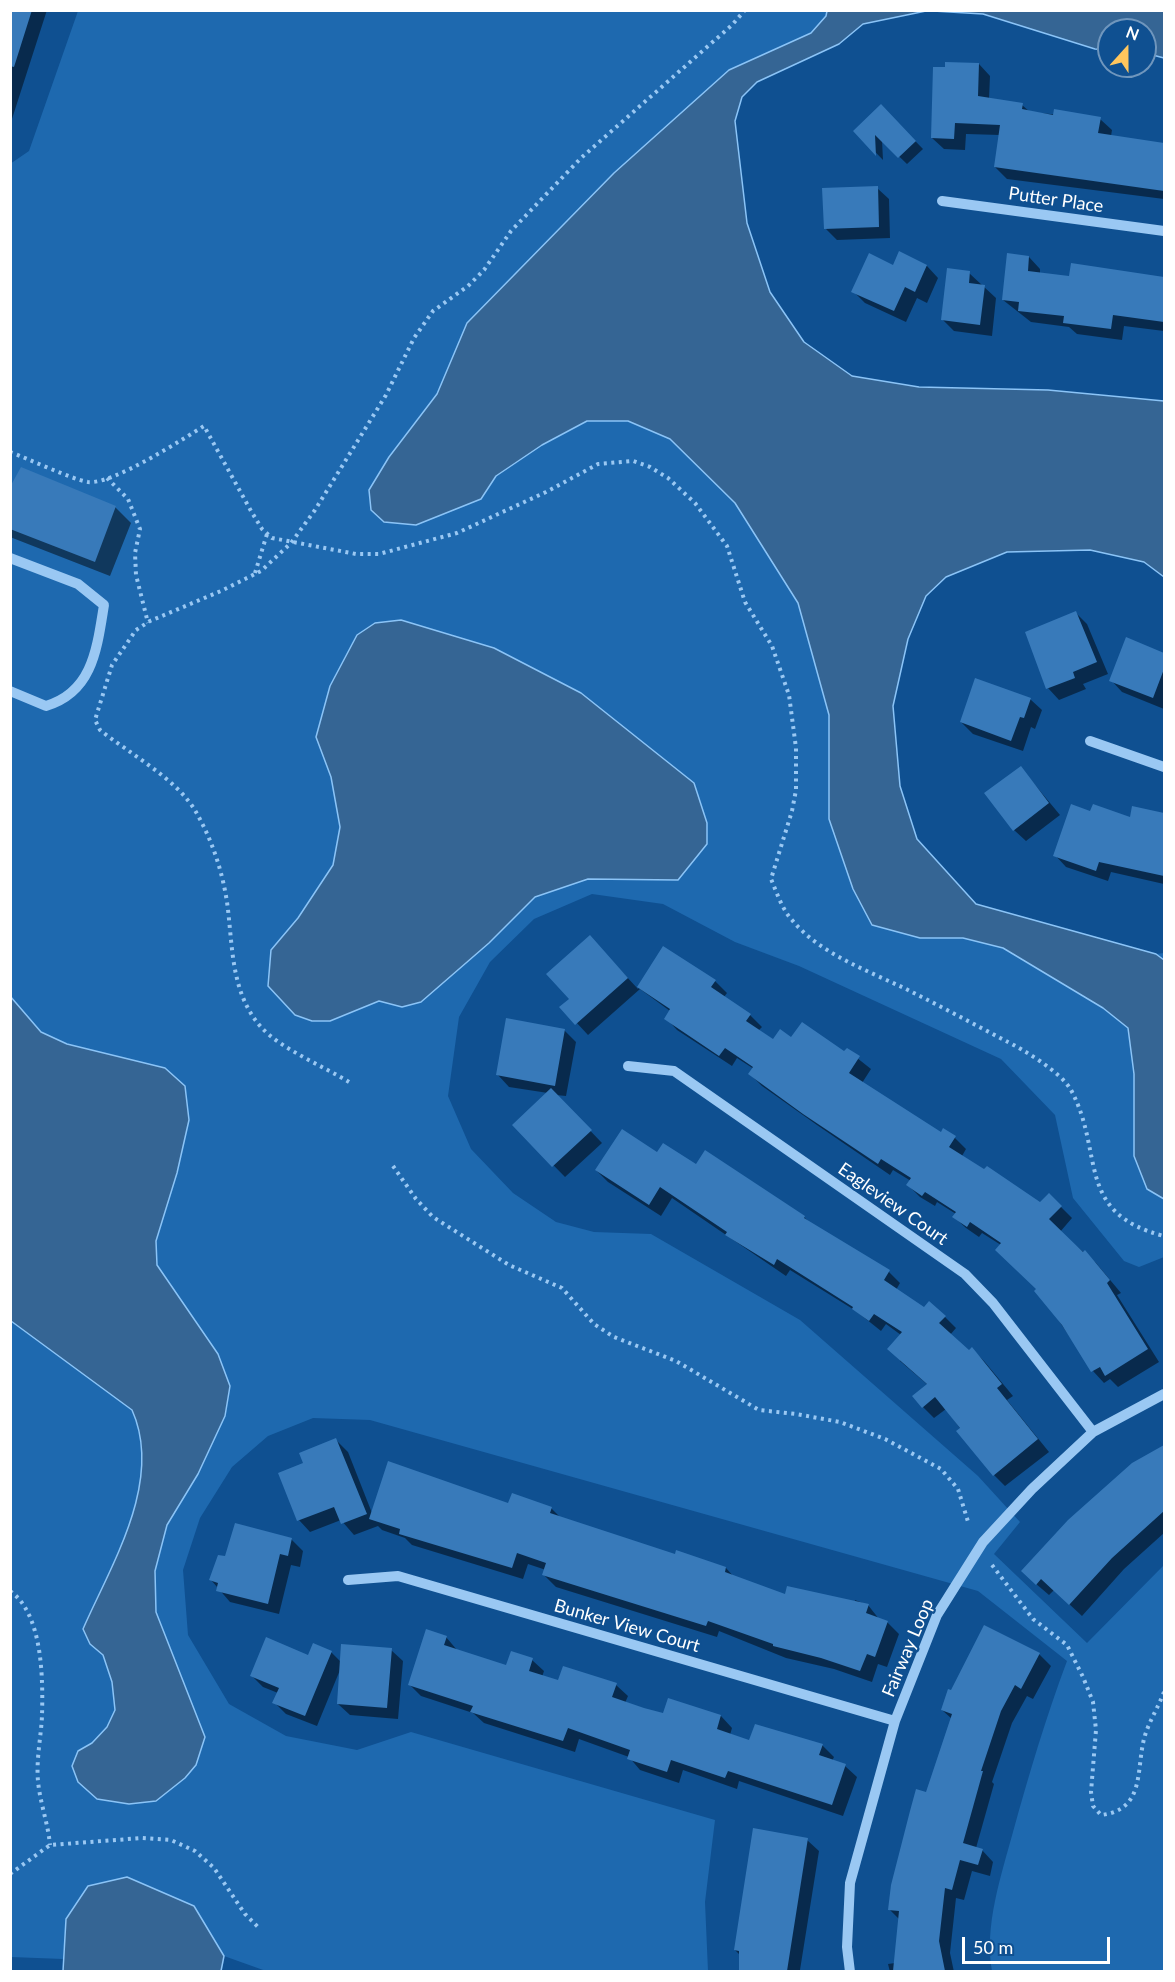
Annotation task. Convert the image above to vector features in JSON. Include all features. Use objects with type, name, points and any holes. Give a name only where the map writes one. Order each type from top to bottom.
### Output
[{"type":"street","name":"Putter Place","points":[[942,201],[1164,231]]},
{"type":"street","points":[[10,558],[78,584],[104,605],[97,646],[83,682],[63,701],[45,706],[10,691]]},
{"type":"street","points":[[1090,741],[1164,767]]},
{"type":"street","name":"Eagleview Court","points":[[628,1066],[674,1071],[965,1274],[993,1303],[1093,1432]]},
{"type":"street","name":"Fairway Loop","points":[[850,1971],[847,1947],[850,1883],[895,1721],[937,1615],[983,1542],[1032,1490],[1093,1432],[1164,1394]]},
{"type":"street","name":"Bunker View Court","points":[[348,1580],[398,1576],[895,1721]]},
{"type":"path","points":[[349,1082],[269,1034],[248,1010],[235,972],[227,903],[217,857],[195,810],[159,774],[100,730],[95,720],[112,665],[130,638],[148,622],[255,574],[291,543],[315,510],[386,395],[414,338],[433,311],[468,286],[484,270],[511,231],[581,158],[732,25],[745,10]]},
{"type":"path","points":[[10,452],[89,482],[107,478],[149,459],[204,426],[251,511],[267,534],[291,543],[369,554],[445,537],[508,511],[585,470],[616,461],[633,461],[650,467],[668,478],[695,503],[727,546],[745,602],[772,646],[789,695],[796,748],[796,790],[792,811],[771,879],[791,919],[807,935],[842,958],[1021,1048],[1046,1066],[1070,1088],[1085,1130],[1101,1195],[1126,1221],[1143,1230],[1164,1236]]},
{"type":"path","points":[[107,478],[128,499],[140,529],[135,553],[136,575],[148,622]]},
{"type":"path","points":[[255,574],[267,534]]},
{"type":"path","points":[[393,1166],[416,1199],[433,1217],[508,1265],[562,1288],[594,1324],[614,1337],[676,1361],[759,1410],[840,1422],[885,1439],[941,1468],[958,1489],[969,1525]]},
{"type":"path","points":[[992,1565],[1033,1619],[1066,1646],[1083,1677],[1092,1702],[1096,1730],[1091,1792],[1093,1806],[1101,1815],[1114,1814],[1134,1795],[1139,1778],[1144,1739],[1164,1692]]},
{"type":"path","points":[[10,1591],[26,1607],[32,1617],[35,1631],[42,1715],[38,1780],[50,1845]]},
{"type":"path","points":[[10,1874],[50,1845],[142,1838],[171,1840],[195,1851],[214,1868],[245,1914],[259,1928]]},
{"type":"shaded area","points":[[78,11],[926,11],[863,24],[839,44],[757,82],[742,97],[735,121],[747,223],[770,292],[803,342],[852,376],[919,387],[1048,390],[1164,401],[1164,577],[1144,562],[1090,550],[1007,552],[946,577],[926,596],[908,639],[893,706],[900,786],[917,839],[976,904],[1156,954],[1164,953],[1164,1257],[1139,1267],[1124,1261],[1073,1198],[1055,1115],[1001,1059],[799,966],[735,942],[663,904],[592,894],[534,919],[490,962],[459,1017],[448,1096],[471,1149],[513,1193],[556,1222],[594,1232],[651,1234],[800,1320],[978,1476],[1020,1522],[994,1554],[1087,1643],[1164,1565],[1164,1971],[992,1971],[990,1936],[999,1883],[1038,1746],[1067,1661],[978,1591],[370,1420],[313,1418],[268,1436],[232,1467],[200,1518],[183,1570],[188,1635],[229,1704],[286,1736],[357,1750],[411,1732],[715,1820],[705,1902],[708,1971],[266,1971],[224,1956],[194,1906],[66,1919],[63,1959],[11,1957],[10,164],[29,151]]},
{"type":"shaded area","points":[[827,11],[926,11],[863,24],[839,44],[757,82],[742,97],[735,121],[747,223],[770,292],[804,342],[852,376],[919,387],[1048,390],[1164,401],[1164,577],[1144,562],[1090,550],[1007,552],[946,577],[926,596],[908,639],[893,706],[900,786],[917,839],[976,904],[1156,954],[1164,960],[1164,1199],[1147,1189],[1134,1156],[1134,1074],[1128,1028],[1103,1008],[1003,948],[963,938],[920,938],[872,925],[853,889],[829,819],[829,715],[798,603],[735,503],[670,439],[628,421],[587,421],[542,445],[496,476],[481,499],[416,525],[384,522],[371,510],[369,490],[389,457],[437,394],[467,323],[614,173],[729,70],[811,33],[826,16]]},
{"type":"shaded area","points":[[933,11],[1164,11],[1164,58],[1157,56],[1157,18],[1097,18],[1097,49],[983,14]]},
{"type":"shaded area","points":[[401,620],[494,648],[581,693],[694,783],[707,823],[707,844],[678,880],[588,879],[535,897],[489,943],[421,1002],[402,1007],[379,1001],[330,1021],[312,1021],[295,1015],[268,986],[271,950],[298,918],[333,865],[340,827],[331,777],[316,737],[330,686],[357,635],[375,623]]},
{"type":"shaded area","points":[[10,996],[41,1032],[67,1044],[165,1068],[185,1086],[189,1120],[177,1173],[156,1241],[157,1265],[218,1354],[230,1386],[225,1416],[198,1474],[167,1525],[155,1571],[156,1612],[205,1737],[196,1765],[185,1778],[156,1801],[129,1804],[97,1799],[78,1782],[72,1766],[78,1751],[92,1743],[107,1727],[115,1710],[112,1682],[103,1655],[90,1644],[83,1629],[130,1522],[138,1494],[142,1465],[140,1437],[132,1410],[11,1321]]},
{"type":"shaded area","points":[[127,1877],[194,1906],[224,1956],[221,1971],[63,1971],[66,1919],[88,1886]]},
{"type":"building","points":[[10,10],[32,10],[14,67],[10,66]]},
{"type":"building","points":[[945,62],[979,63],[978,96],[1023,103],[1022,109],[1053,115],[1054,109],[1101,117],[1098,133],[1164,143],[1164,191],[994,167],[1000,125],[955,123],[954,139],[931,138],[933,67],[945,67]]},
{"type":"building","points":[[881,104],[916,141],[898,158],[875,135],[876,156],[853,131]]},
{"type":"building","points":[[878,186],[879,227],[824,229],[822,188]]},
{"type":"building","points":[[899,251],[927,265],[915,292],[905,287],[894,311],[851,292],[869,253],[893,265]]},
{"type":"building","points":[[1007,253],[1029,256],[1028,271],[1069,276],[1071,263],[1164,277],[1164,322],[1113,315],[1111,329],[1063,323],[1064,316],[1018,311],[1019,302],[1002,300]]},
{"type":"building","points":[[947,268],[970,271],[969,283],[985,285],[980,325],[941,320]]},
{"type":"building","points":[[21,467],[116,506],[95,562],[10,529],[10,487]]},
{"type":"building","points":[[1076,611],[1097,662],[1073,672],[1075,678],[1046,689],[1025,632]]},
{"type":"building","points":[[1126,637],[1164,653],[1164,669],[1153,698],[1109,681]]},
{"type":"building","points":[[975,678],[1031,698],[1024,718],[1020,717],[1011,741],[960,722]]},
{"type":"building","points":[[1021,766],[1049,803],[1013,831],[984,793]]},
{"type":"building","points":[[1071,804],[1090,811],[1093,804],[1130,817],[1132,806],[1164,813],[1164,876],[1099,862],[1096,871],[1053,856]]},
{"type":"building","points":[[590,935],[628,978],[575,1025],[559,1007],[569,999],[546,974]]},
{"type":"building","points":[[663,946],[716,980],[711,987],[751,1014],[746,1021],[773,1039],[780,1029],[791,1037],[802,1022],[844,1051],[847,1048],[860,1056],[849,1073],[941,1132],[943,1128],[956,1136],[949,1147],[984,1169],[987,1166],[1040,1202],[1049,1193],[1062,1206],[1049,1219],[1083,1252],[1085,1250],[1110,1280],[1107,1283],[1148,1349],[1105,1376],[1100,1367],[1091,1372],[1062,1325],[1034,1291],[1036,1289],[995,1250],[1001,1243],[970,1222],[967,1227],[952,1217],[956,1212],[925,1192],[922,1196],[906,1185],[911,1178],[881,1159],[878,1164],[803,1114],[748,1074],[753,1067],[725,1048],[719,1056],[664,1019],[670,1009],[637,987]]},
{"type":"building","points":[[506,1018],[565,1029],[555,1086],[496,1075]]},
{"type":"building","points":[[551,1088],[592,1130],[552,1167],[512,1125]]},
{"type":"building","points":[[622,1129],[657,1152],[663,1143],[696,1164],[705,1150],[805,1216],[804,1218],[890,1270],[884,1280],[924,1307],[929,1301],[946,1316],[939,1323],[969,1350],[972,1347],[1002,1384],[997,1388],[1038,1439],[993,1476],[956,1431],[960,1428],[935,1397],[922,1408],[912,1396],[927,1384],[887,1349],[902,1332],[874,1314],[869,1321],[852,1309],[853,1307],[777,1259],[774,1265],[725,1235],[727,1232],[660,1187],[649,1205],[595,1170]]},
{"type":"building","points":[[336,1438],[367,1514],[341,1524],[334,1507],[297,1521],[278,1473],[303,1463],[299,1453]]},
{"type":"building","points":[[1164,1445],[1164,1511],[1112,1558],[1069,1605],[1041,1579],[1036,1585],[1021,1571],[1068,1520],[1132,1463]]},
{"type":"building","points":[[388,1461],[508,1503],[512,1493],[552,1507],[550,1513],[675,1554],[676,1550],[726,1567],[725,1572],[785,1594],[787,1586],[869,1604],[866,1613],[888,1621],[875,1657],[867,1654],[860,1671],[773,1646],[773,1644],[708,1621],[706,1626],[542,1575],[546,1563],[517,1553],[512,1568],[399,1534],[400,1529],[369,1519]]},
{"type":"building","points":[[235,1523],[292,1538],[288,1556],[280,1554],[268,1604],[216,1591],[218,1583],[209,1580],[218,1555],[225,1556]]},
{"type":"building","points":[[984,1625],[1040,1653],[1021,1689],[1015,1685],[1001,1711],[981,1771],[983,1771],[963,1843],[983,1849],[978,1865],[960,1860],[952,1890],[945,1888],[939,1941],[945,1971],[893,1971],[899,1911],[888,1910],[891,1885],[910,1811],[916,1789],[926,1792],[952,1714],[941,1710],[948,1689],[951,1690]]},
{"type":"building","points":[[426,1629],[447,1636],[444,1645],[506,1665],[511,1651],[533,1658],[529,1671],[558,1680],[563,1666],[617,1683],[612,1697],[644,1708],[663,1713],[668,1698],[721,1715],[717,1729],[749,1740],[755,1724],[823,1744],[819,1755],[846,1764],[832,1805],[728,1771],[725,1778],[671,1760],[667,1772],[627,1759],[630,1750],[568,1728],[563,1741],[470,1712],[473,1706],[408,1685]]},
{"type":"building","points":[[266,1637],[308,1655],[313,1643],[332,1651],[305,1716],[272,1703],[279,1688],[250,1676]]},
{"type":"building","points":[[341,1644],[392,1648],[387,1708],[337,1704]]},
{"type":"building","points":[[753,1828],[808,1838],[787,1971],[739,1971],[739,1951],[734,1950]]}]
